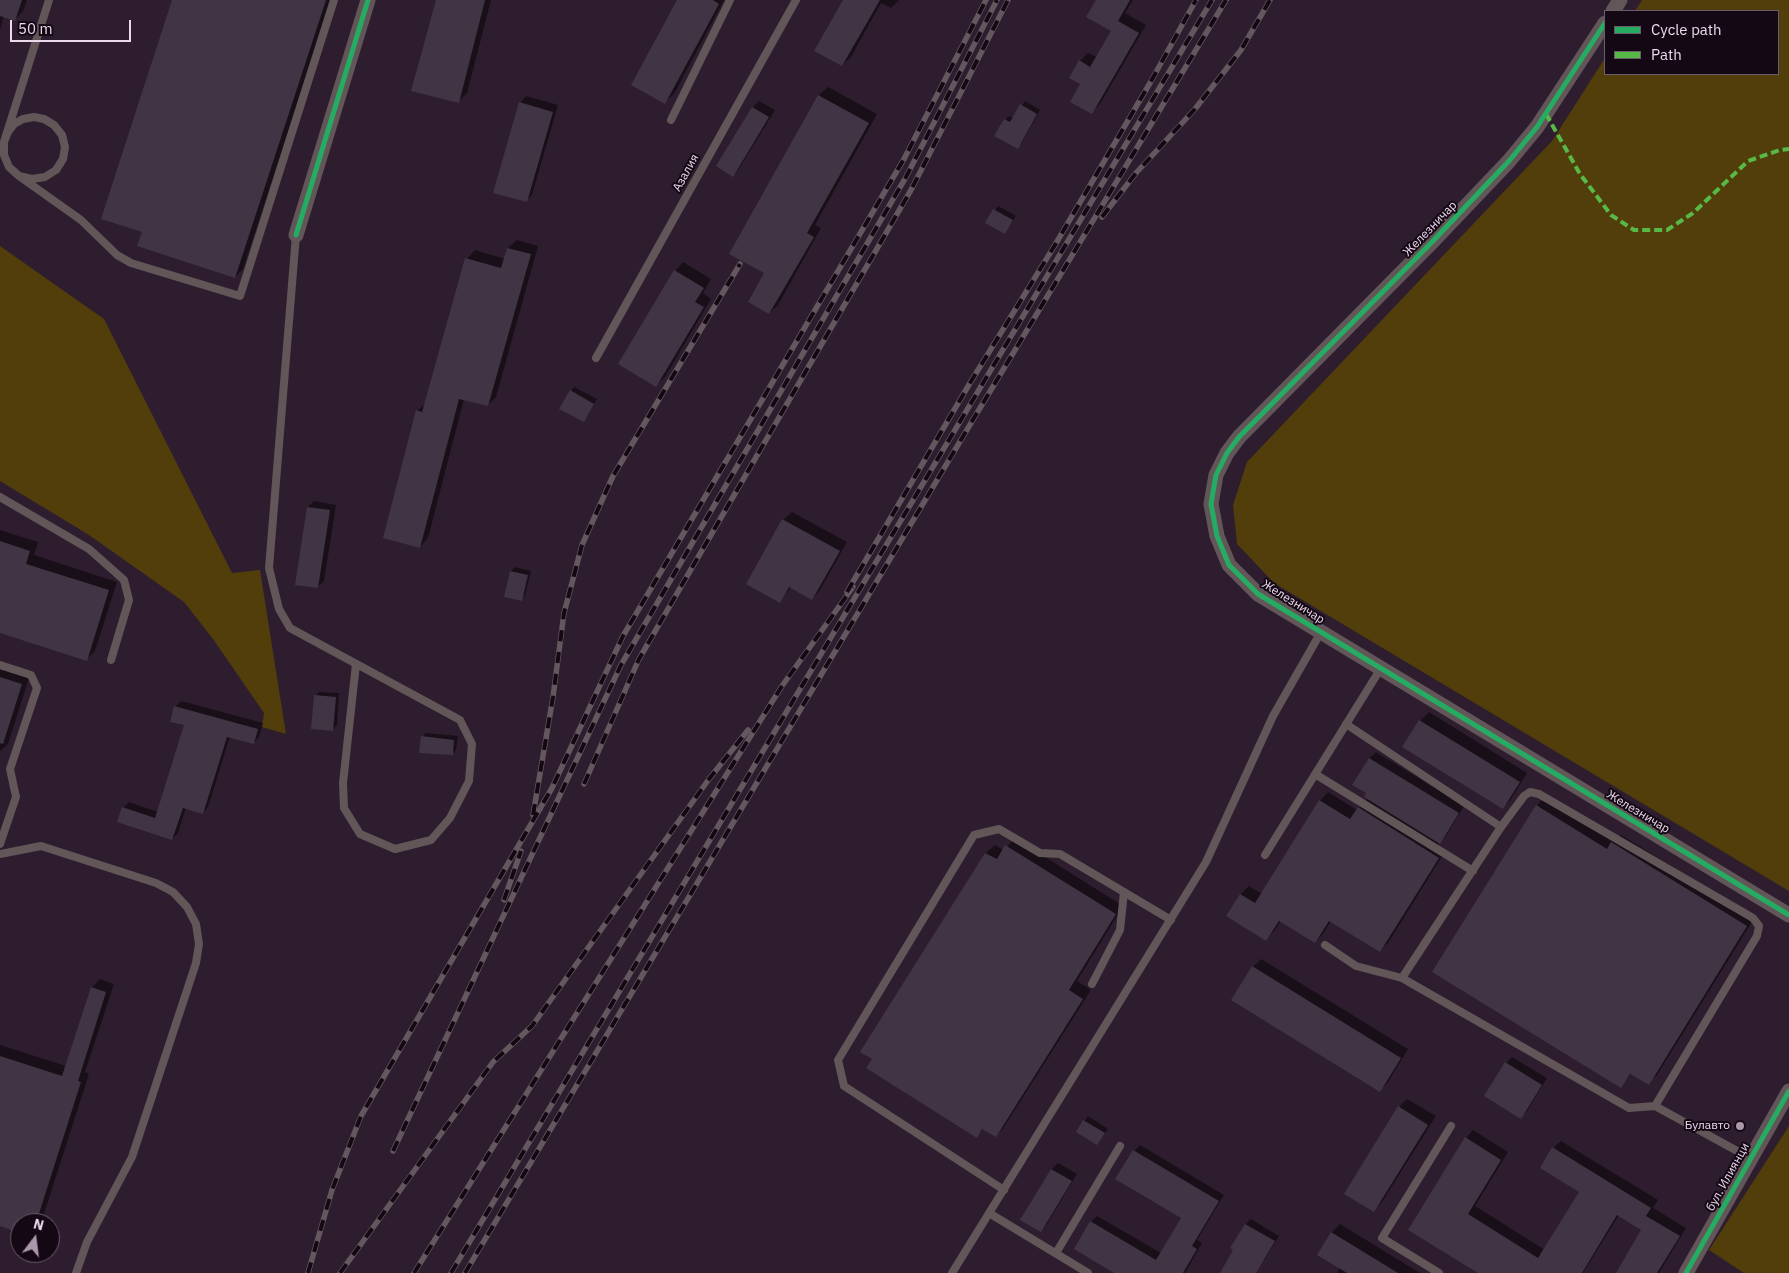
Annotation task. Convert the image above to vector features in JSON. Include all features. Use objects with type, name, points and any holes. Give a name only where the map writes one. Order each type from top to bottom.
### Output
[{"type":"street","points":[[296,235],[368,0]]},
{"type":"street","name":"Железничар","points":[[1604,25],[1537,127],[1509,160],[1431,243],[1239,437],[1227,453],[1216,475],[1212,504],[1217,536],[1229,565],[1258,594],[1789,915]]},
{"type":"street","name":"бул. Илиянци","points":[[1686,1273],[1789,1091]]},
{"type":"lane","points":[[49,0],[4,142],[4,155],[9,167],[81,220],[117,255],[131,263],[240,296],[334,0]]},
{"type":"lane","points":[[671,120],[730,0]]},
{"type":"lane","name":"Азалия","points":[[596,358],[796,0]]},
{"type":"lane","points":[[4,142],[14,124],[23,119],[34,117],[44,119],[54,125],[62,135],[65,147],[63,158],[56,170],[45,177],[32,179],[19,176]]},
{"type":"lane","points":[[296,235],[269,568],[279,609],[290,628],[460,720],[472,744],[469,781],[450,818],[431,840],[395,849],[360,834],[344,808],[343,783],[356,664]]},
{"type":"lane","points":[[0,497],[89,549],[124,580],[129,600],[111,660]]},
{"type":"lane","points":[[952,1273],[1206,862],[1273,716],[1321,632]]},
{"type":"lane","points":[[0,665],[31,675],[37,688],[10,769],[16,797],[0,844]]},
{"type":"lane","points":[[1265,855],[1380,668]]},
{"type":"lane","points":[[1346,724],[1501,827]]},
{"type":"lane","points":[[1315,774],[1473,871]]},
{"type":"lane","points":[[1402,978],[1501,827],[1524,796],[1530,792],[1539,794],[1753,918],[1760,926],[1757,936],[1655,1106]]},
{"type":"lane","points":[[1004,1190],[844,1086],[838,1060],[974,835],[999,828],[1040,853],[1060,854],[1170,920]]},
{"type":"lane","points":[[0,854],[41,846],[156,883],[173,892],[187,906],[196,924],[199,944],[196,963],[132,1157],[87,1242],[76,1273]]},
{"type":"lane","points":[[1092,984],[1120,930],[1124,892]]},
{"type":"lane","points":[[1325,945],[1356,966],[1402,978],[1629,1108],[1655,1106],[1750,1158]]},
{"type":"lane","points":[[1439,1273],[1382,1238],[1451,1126]]},
{"type":"lane","points":[[1056,1253],[1120,1146]]},
{"type":"lane","points":[[990,1213],[1056,1253],[1075,1270],[1088,1273]]},
{"type":"shaded area","points":[[1642,0],[1789,0],[1789,891],[1274,583],[1237,544],[1233,505],[1247,462],[1552,141],[1604,60],[1604,75],[1779,75],[1779,10],[1636,10]]},
{"type":"shaded area","points":[[0,246],[104,319],[232,573],[260,570],[286,734],[262,727],[264,713],[213,639],[184,602],[89,535],[0,481]]},
{"type":"shaded area","points":[[1789,1126],[1789,1273],[1744,1273],[1709,1250]]},
{"type":"building","points":[[0,0],[22,0],[15,21],[0,16]]},
{"type":"building","points":[[172,0],[326,0],[235,278],[137,246],[142,232],[101,219]]},
{"type":"building","points":[[436,0],[485,0],[459,103],[411,91]]},
{"type":"building","points":[[677,0],[713,0],[719,4],[665,104],[631,85]]},
{"type":"building","points":[[843,0],[880,0],[842,66],[814,51]]},
{"type":"building","points":[[1096,0],[1130,0],[1118,21],[1139,33],[1092,114],[1070,102],[1080,84],[1069,78],[1079,60],[1090,67],[1111,31],[1086,17]]},
{"type":"building","points":[[818,95],[869,123],[807,233],[814,237],[769,314],[748,302],[764,273],[729,254]]},
{"type":"building","points":[[519,102],[553,112],[527,202],[493,193]]},
{"type":"building","points":[[1020,104],[1037,114],[1018,149],[994,136],[1004,119],[1010,122]]},
{"type":"building","points":[[752,107],[769,117],[733,177],[716,166]]},
{"type":"building","points":[[993,209],[1013,220],[1005,234],[985,223]]},
{"type":"building","points":[[507,248],[531,254],[488,406],[459,399],[420,548],[383,538],[416,410],[422,412],[465,258],[501,268]]},
{"type":"building","points":[[674,270],[704,288],[695,302],[704,307],[656,387],[618,364]]},
{"type":"building","points":[[570,390],[594,404],[584,422],[559,409]]},
{"type":"building","points":[[307,507],[330,510],[318,588],[295,585]]},
{"type":"building","points":[[782,519],[840,551],[812,600],[789,587],[780,603],[746,584]]},
{"type":"building","points":[[0,541],[30,551],[26,564],[109,590],[87,661],[0,633]]},
{"type":"building","points":[[510,571],[528,575],[522,601],[504,597]]},
{"type":"building","points":[[0,677],[22,684],[3,744],[0,743]]},
{"type":"building","points":[[314,695],[336,697],[333,731],[311,729]]},
{"type":"building","points":[[174,706],[258,729],[254,744],[227,737],[203,814],[183,808],[172,840],[117,822],[122,807],[155,818],[184,725],[170,722]]},
{"type":"building","points":[[1419,720],[1520,782],[1503,809],[1402,747]]},
{"type":"building","points":[[421,736],[454,740],[453,755],[419,753]]},
{"type":"building","points":[[1369,758],[1459,813],[1440,844],[1364,797],[1366,793],[1352,785]]},
{"type":"building","points":[[1319,800],[1350,819],[1358,807],[1439,858],[1380,952],[1329,921],[1315,943],[1279,921],[1266,941],[1226,916],[1240,894],[1255,903]]},
{"type":"building","points":[[1536,805],[1607,849],[1611,842],[1747,926],[1649,1085],[1630,1074],[1621,1088],[1432,972]]},
{"type":"building","points":[[1005,845],[1116,914],[1069,990],[1083,999],[996,1137],[982,1129],[977,1138],[866,1068],[872,1059],[860,1052],[985,853],[997,859]]},
{"type":"building","points":[[1252,966],[1401,1058],[1380,1092],[1231,1000]]},
{"type":"building","points":[[91,987],[106,992],[78,1081],[81,1082],[39,1213],[10,1213],[10,1230],[0,1226],[0,1056],[62,1076]]},
{"type":"building","points":[[1505,1062],[1542,1085],[1521,1119],[1484,1096]]},
{"type":"building","points":[[1398,1106],[1428,1125],[1374,1212],[1344,1194]]},
{"type":"building","points":[[1083,1120],[1105,1133],[1097,1145],[1076,1132]]},
{"type":"building","points":[[1465,1137],[1501,1160],[1468,1214],[1538,1258],[1579,1192],[1540,1168],[1552,1147],[1651,1208],[1646,1216],[1680,1236],[1657,1273],[1616,1273],[1641,1230],[1617,1215],[1582,1273],[1478,1273],[1408,1230]]},
{"type":"building","points":[[1133,1150],[1219,1201],[1192,1246],[1197,1249],[1183,1273],[1114,1273],[1074,1249],[1090,1221],[1156,1260],[1181,1218],[1115,1179]]},
{"type":"building","points":[[1051,1169],[1072,1181],[1041,1232],[1020,1220]]},
{"type":"building","points":[[1245,1224],[1275,1241],[1256,1273],[1220,1273],[1233,1250],[1230,1248]]},
{"type":"building","points":[[1331,1232],[1398,1273],[1347,1273],[1317,1255]]},
{"type":"railway","points":[[308,1273],[332,1190],[361,1116],[552,788],[623,636],[904,159],[986,0]]},
{"type":"railway","points":[[393,1151],[621,665],[906,177],[997,0]]},
{"type":"railway","points":[[584,784],[639,659],[911,190],[1008,0]]},
{"type":"railway","points":[[847,592],[970,383],[1055,245],[1150,83],[1196,0]]},
{"type":"railway","points":[[451,1273],[1212,0]]},
{"type":"railway","points":[[465,1273],[974,418],[1226,0]]},
{"type":"railway","points":[[1102,217],[1136,173],[1195,109],[1241,50],[1270,0]]},
{"type":"railway","points":[[533,815],[553,697],[564,613],[582,545],[613,476],[740,264]]},
{"type":"railway","points":[[414,1273],[782,686],[853,587]]},
{"type":"railway","points":[[340,1273],[493,1062],[532,1026],[709,779],[748,730]]},
{"type":"railway","points":[[504,900],[521,851]]},
{"type":"marked path","points":[[1546,114],[1580,174],[1611,215],[1634,230],[1667,230],[1693,213],[1748,161],[1780,150],[1789,149]]},
{"type":"cycle path","points":[[296,235],[368,0]]},
{"type":"cycle path","points":[[1604,25],[1537,127],[1509,161],[1431,243],[1239,437],[1227,453],[1216,475],[1211,504],[1217,536],[1229,565],[1258,594],[1789,915]]},
{"type":"cycle path","points":[[1686,1273],[1789,1091]]},
{"type":"place","name":"Булавто","points":[[1740,1126]]}]
